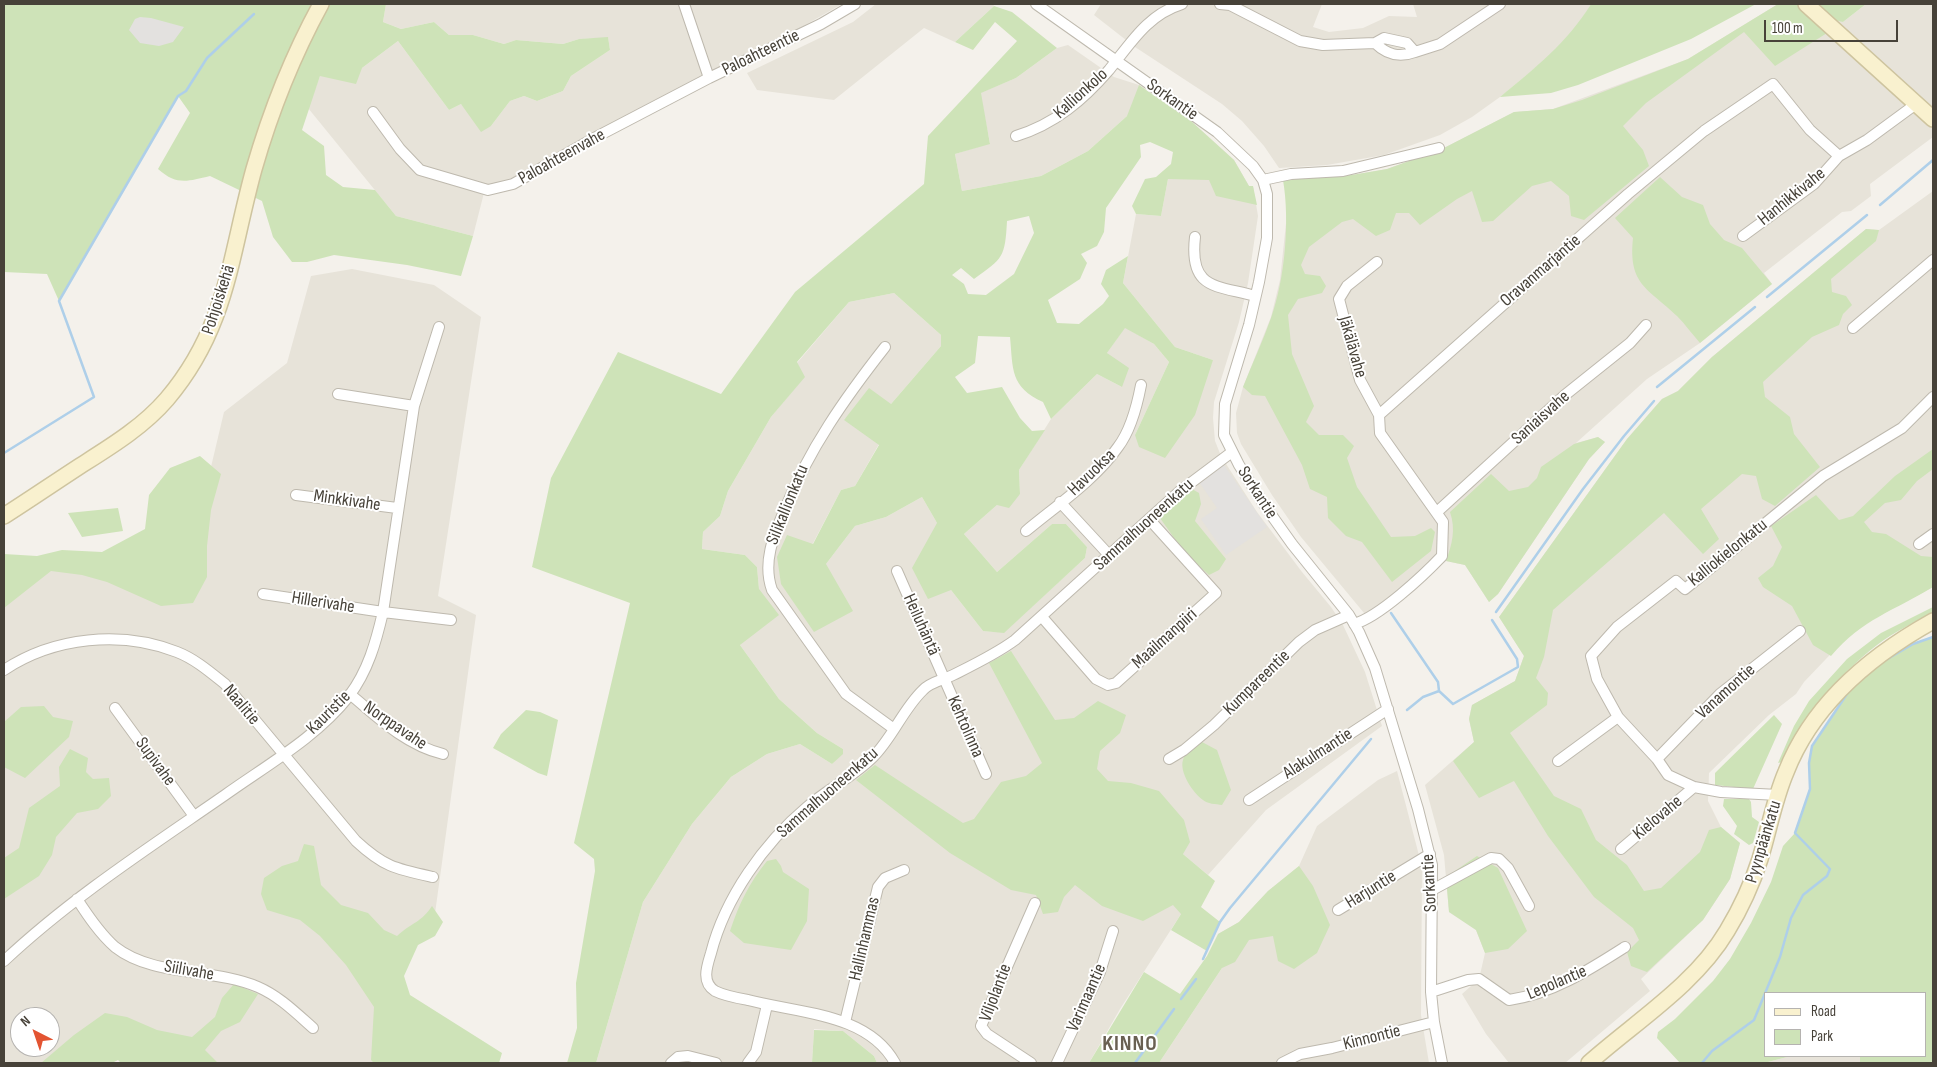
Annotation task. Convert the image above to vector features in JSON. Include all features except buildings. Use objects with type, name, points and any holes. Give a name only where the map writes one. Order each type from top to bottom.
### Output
[{"type":"main road","name":"Pohjoiskehä","points":[[4,516],[110,447],[145,421],[166,400],[200,354],[214,324],[224,294],[254,170],[280,88],[321,4]]},
{"type":"main road","points":[[1806,4],[1933,119]]},
{"type":"main road","name":"Pyynpäänkatu","points":[[1589,1063],[1691,975],[1726,932],[1751,886],[1778,794],[1796,750],[1821,711],[1838,692],[1880,654],[1933,621]]},
{"type":"street","name":"Paloahteentie","points":[[684,4],[709,78],[795,37],[855,4]]},
{"type":"street","name":"Sorkantie","points":[[1036,4],[1193,114],[1234,146],[1263,180],[1267,194],[1267,238],[1249,325],[1225,404],[1224,435],[1232,452],[1292,544],[1351,619],[1375,668],[1430,854],[1434,889],[1431,992],[1434,1022],[1442,1063]]},
{"type":"street","name":"Kallionkolo","points":[[1016,136],[1043,126],[1061,116],[1096,85],[1146,25],[1157,15],[1182,4]]},
{"type":"street","points":[[1220,4],[1230,5],[1300,41],[1323,45],[1375,43],[1384,38],[1407,43],[1415,52],[1440,44],[1500,4]]},
{"type":"street","name":"Paloahteenvahe","points":[[373,112],[400,149],[420,170],[488,190],[513,184],[598,136],[709,78]]},
{"type":"street","name":"Oravanmarjantie","points":[[1380,415],[1628,194],[1704,131],[1773,84],[1810,130],[1839,156]]},
{"type":"street","points":[[1839,156],[1867,140],[1916,104]]},
{"type":"street","points":[[1263,180],[1291,174],[1343,171],[1439,148]]},
{"type":"street","name":"Hanhikkivahe","points":[[1742,236],[1814,184],[1839,156]]},
{"type":"street","points":[[1195,237],[1193,256],[1198,273],[1212,286],[1255,296]]},
{"type":"street","points":[[1854,328],[1933,260]]},
{"type":"street","name":"Jäkälävahe","points":[[1377,262],[1347,286],[1339,299],[1360,380],[1380,415]]},
{"type":"street","name":"Saniaisvahe","points":[[1437,512],[1565,395],[1630,343],[1646,325]]},
{"type":"street","name":"Kauristie","points":[[4,961],[77,899],[282,755],[321,724],[350,694],[369,662],[384,612],[397,508],[414,406],[440,326]]},
{"type":"street","name":"Silikallionkatu","points":[[885,347],[830,421],[799,474],[771,545],[768,572],[772,590],[846,694],[894,729]]},
{"type":"street","name":"Havuoksa","points":[[1026,531],[1108,460],[1119,446],[1136,407],[1141,385]]},
{"type":"street","points":[[338,394],[414,406]]},
{"type":"street","name":"Kalliokielonkatu","points":[[1778,794],[1721,792],[1694,787],[1668,776],[1657,758],[1618,718],[1597,679],[1591,656],[1617,627],[1676,581],[1684,589],[1823,476],[1902,428],[1933,397]]},
{"type":"street","points":[[1351,619],[1363,621],[1424,575],[1442,556],[1443,522],[1380,434],[1380,415]]},
{"type":"street","name":"Sammalhuoneenkatu","points":[[895,1063],[873,1037],[862,1029],[845,1022],[767,1006],[713,990],[708,983],[707,966],[722,920],[749,872],[777,836],[808,806],[868,762],[924,689],[998,652],[1042,617],[1180,491],[1232,452]]},
{"type":"street","name":"Minkkivahe","points":[[296,495],[397,508]]},
{"type":"street","name":"Havuoksa","points":[[1060,502],[1109,556]]},
{"type":"street","name":"Maailmanpiiri","points":[[1042,617],[1096,679],[1108,685],[1116,682],[1216,593],[1149,519]]},
{"type":"street","points":[[1919,544],[1933,534]]},
{"type":"street","name":"Heiluhäntä","points":[[897,571],[944,680]]},
{"type":"street","name":"Hillerivahe","points":[[262,594],[451,620]]},
{"type":"street","name":"Kumpareentie","points":[[1169,759],[1184,750],[1214,725],[1299,642],[1315,630],[1351,619]]},
{"type":"street","name":"Vanamontie","points":[[1657,758],[1720,694],[1800,631]]},
{"type":"street","name":"Naalitie","points":[[4,670],[27,655],[54,645],[80,641],[138,642],[170,650],[203,666],[225,684],[282,755],[356,841],[372,855],[383,864],[432,876]]},
{"type":"street","name":"Kehtolinna","points":[[944,680],[986,774]]},
{"type":"street","name":"Norppavahe","points":[[350,694],[380,720],[412,742],[426,750],[443,754]]},
{"type":"street","name":"Supivahe","points":[[115,708],[194,816]]},
{"type":"street","name":"Alakulmantie","points":[[1249,800],[1388,709]]},
{"type":"street","points":[[1558,761],[1618,718]]},
{"type":"street","name":"Kielovahe","points":[[1621,849],[1694,787]]},
{"type":"street","name":"Harjuntie","points":[[1338,910],[1430,854]]},
{"type":"street","points":[[1434,889],[1491,858],[1499,859],[1508,868],[1529,906]]},
{"type":"street","name":"Hallinhammas","points":[[845,1022],[878,888],[885,878],[904,870]]},
{"type":"street","name":"Siilivahe","points":[[77,899],[98,928],[116,947],[140,961],[234,979],[258,987],[277,997],[312,1028]]},
{"type":"street","name":"Viljolantie","points":[[1031,1063],[987,1034],[981,1026],[1035,903]]},
{"type":"street","name":"Varimaantie","points":[[1057,1063],[1100,972],[1113,931]]},
{"type":"street","name":"Lepolantie","points":[[1431,992],[1468,980],[1479,979],[1509,1000],[1530,997],[1583,974],[1625,947]]},
{"type":"street","points":[[748,1063],[756,1052],[767,1006]]},
{"type":"street","name":"Kinnontie","points":[[1282,1063],[1300,1054],[1332,1048],[1434,1022]]},
{"type":"street","points":[[671,1063],[678,1057],[688,1056],[716,1063]]},
{"type":"shaded area","points":[[386,4],[842,4],[784,37],[713,70],[639,109],[513,179],[486,185],[473,236],[396,216],[308,108],[320,76],[362,68],[398,41],[449,110],[461,104],[491,126],[510,101],[524,96],[537,101],[563,91],[571,76],[610,50],[608,38],[579,39],[563,44],[516,40],[504,44],[473,35],[449,35],[434,22],[401,29],[383,22]]},
{"type":"shaded area","points":[[876,4],[993,4],[994,6],[955,42],[924,28],[834,100],[757,90],[747,73],[853,22]]},
{"type":"shaded area","points":[[1101,4],[1322,4],[1313,27],[1329,32],[1363,28],[1389,16],[1417,17],[1413,4],[1591,4],[1577,28],[1550,56],[1500,97],[1472,117],[1440,135],[1384,155],[1327,165],[1279,168],[1264,146],[1242,121],[1222,104],[1135,47],[1094,15]]},
{"type":"shaded area","points":[[1778,4],[1816,4],[1843,22],[1866,4],[1933,4],[1933,137],[1870,184],[1871,196],[1851,211],[1842,212],[1764,273],[1772,284],[1700,343],[1647,379],[1576,443],[1598,437],[1605,442],[1589,459],[1498,594],[1489,602],[1465,565],[1446,561],[1392,607],[1369,619],[1301,537],[1272,495],[1241,444],[1237,433],[1236,413],[1243,387],[1271,317],[1280,280],[1287,214],[1286,197],[1352,175],[1387,169],[1442,149],[1514,112],[1553,109],[1688,59]]},
{"type":"shaded area","points":[[140,17],[184,27],[173,42],[159,46],[140,43],[129,30],[135,19]]},
{"type":"shaded area","points":[[1068,45],[1114,77],[1139,85],[1191,121],[1234,160],[1249,186],[1253,186],[1258,216],[1248,283],[1239,322],[1214,402],[1215,441],[1221,456],[1257,512],[1343,625],[1365,672],[1382,726],[1266,810],[1208,875],[1183,854],[1181,914],[1120,1009],[1089,1063],[877,1063],[874,1056],[843,1031],[814,1029],[812,1063],[596,1063],[643,902],[692,824],[731,777],[767,754],[800,744],[832,764],[843,749],[817,733],[779,699],[740,645],[759,589],[757,567],[745,555],[702,549],[703,532],[720,516],[728,491],[771,417],[804,377],[797,363],[849,302],[894,293],[941,335],[941,346],[891,404],[844,419],[879,444],[855,486],[841,490],[812,545],[826,564],[855,526],[886,517],[922,497],[937,523],[951,590],[983,631],[1004,632],[1085,558],[1087,547],[1066,524],[1052,524],[997,572],[964,534],[997,505],[1020,494],[1019,470],[1051,419],[1097,374],[1122,387],[1107,353],[1125,327],[1154,344],[1169,362],[1135,435],[1213,360],[1175,347],[1123,283],[1136,214],[1161,216],[1168,179],[1193,153],[1127,116],[1088,151],[1041,176],[962,191],[955,154],[990,143],[980,93],[1016,78],[1057,48]]},
{"type":"shaded area","points":[[1933,191],[1933,587],[1864,624],[1847,637],[1804,682],[1796,694],[1769,715],[1709,773],[1708,801],[1721,827],[1740,843],[1730,879],[1703,920],[1641,979],[1650,991],[1565,1063],[1509,1063],[1486,1034],[1462,994],[1479,979],[1485,953],[1476,930],[1449,912],[1444,855],[1425,785],[1474,742],[1469,719],[1472,705],[1515,681],[1524,656],[1499,617],[1627,439],[1662,399],[1678,391],[1712,357],[1866,229],[1879,230]]},
{"type":"shaded area","points":[[352,269],[434,285],[481,317],[438,596],[476,615],[433,928],[413,938],[376,1063],[204,1063],[193,1055],[52,1063],[4,1063],[4,602],[51,564],[184,581],[224,412],[287,363],[311,276]]},
{"type":"shaded area","points":[[1224,465],[1267,527],[1226,555],[1201,519],[1217,508],[1199,482]]},
{"type":"shaded area","points":[[1397,771],[1422,867],[1421,1015],[1429,1063],[1159,1063],[1222,968],[1218,934],[1239,922],[1268,891],[1299,866],[1317,826],[1378,780]]},
{"type":"shaded area","points":[[1787,1057],[1860,1057],[1860,1063],[1764,1063]]},
{"type":"green space","points":[[4,4],[386,4],[383,22],[401,29],[434,22],[449,35],[473,35],[504,44],[516,40],[563,44],[579,39],[608,37],[610,50],[571,76],[563,91],[537,101],[524,96],[510,101],[491,126],[481,132],[461,104],[449,110],[398,41],[362,68],[356,84],[320,76],[302,130],[324,146],[326,175],[343,187],[375,190],[396,216],[473,236],[461,276],[407,265],[334,255],[307,262],[292,262],[273,237],[262,201],[210,176],[183,181],[171,178],[158,169],[190,113],[178,96],[59,301],[47,274],[4,272]]},
{"type":"green space","points":[[1591,4],[1756,4],[1691,39],[1578,85],[1551,93],[1500,97],[1561,43]]},
{"type":"green space","points":[[1778,4],[1797,4],[1827,33],[1775,66],[1744,32],[1646,103],[1623,126],[1643,150],[1649,166],[1584,220],[1571,216],[1569,196],[1551,181],[1532,186],[1493,221],[1482,222],[1472,191],[1457,199],[1420,225],[1409,213],[1396,213],[1390,230],[1376,236],[1353,219],[1342,222],[1309,247],[1301,265],[1305,274],[1320,276],[1326,286],[1322,293],[1298,299],[1288,315],[1292,354],[1314,406],[1306,422],[1319,435],[1343,435],[1354,446],[1347,458],[1357,487],[1391,537],[1415,536],[1431,528],[1435,532],[1431,551],[1392,582],[1362,542],[1346,536],[1328,518],[1327,497],[1310,489],[1302,465],[1265,396],[1252,395],[1243,387],[1268,327],[1280,286],[1286,231],[1283,180],[1352,175],[1387,169],[1442,149],[1514,112],[1553,109],[1582,100],[1688,59]]},
{"type":"green space","points":[[1816,4],[1866,4],[1843,22],[1834,20]]},
{"type":"green space","points":[[994,6],[1012,12],[1057,48],[1016,78],[981,93],[990,144],[955,154],[962,191],[1041,176],[1088,151],[1127,116],[1139,85],[1191,121],[1234,160],[1249,186],[1253,186],[1257,205],[1216,196],[1209,180],[1168,179],[1161,216],[1136,214],[1132,206],[1145,179],[1156,177],[1171,164],[1173,152],[1150,142],[1140,145],[1141,157],[1106,208],[1104,232],[1097,246],[1081,254],[1087,263],[1080,279],[1048,300],[1057,323],[1079,324],[1103,304],[1109,296],[1101,284],[1106,270],[1128,256],[1123,283],[1175,347],[1213,360],[1195,415],[1165,458],[1139,447],[1135,435],[1169,362],[1154,344],[1125,328],[1107,353],[1129,368],[1122,387],[1097,374],[1051,419],[1043,402],[1024,390],[1015,376],[1010,337],[978,336],[975,363],[955,377],[967,393],[1002,387],[1020,418],[1032,431],[1045,430],[1019,470],[1020,494],[1009,508],[997,505],[964,534],[997,572],[1052,524],[1066,524],[1087,547],[1085,558],[1004,633],[983,631],[951,590],[928,599],[912,568],[937,523],[922,497],[886,517],[855,526],[826,564],[853,611],[814,632],[781,584],[777,557],[787,535],[813,544],[841,490],[855,486],[879,445],[844,420],[869,388],[891,404],[941,346],[941,335],[894,293],[849,302],[797,362],[805,377],[771,417],[728,491],[720,516],[703,532],[702,549],[745,555],[757,567],[759,589],[779,615],[740,645],[779,699],[817,733],[843,749],[843,754],[832,764],[800,744],[767,754],[731,777],[692,824],[643,902],[596,1063],[567,1063],[577,1028],[576,983],[595,871],[594,859],[574,843],[630,603],[532,567],[551,478],[618,352],[721,394],[795,292],[924,184],[928,136],[1017,41],[995,22],[973,50],[955,42]],"holes":[[[1029,216],[1034,233],[1014,274],[986,295],[968,294],[964,284],[952,275],[961,268],[974,279],[997,261],[1001,256],[1005,243],[1007,221]]]},
{"type":"green space","points":[[1660,177],[1682,197],[1703,205],[1710,224],[1724,240],[1742,248],[1772,284],[1700,343],[1677,316],[1642,284],[1634,266],[1632,254],[1633,238],[1615,218]]},
{"type":"green space","points":[[1866,229],[1879,230],[1876,241],[1831,279],[1832,292],[1846,296],[1852,305],[1843,314],[1839,325],[1812,337],[1763,382],[1765,397],[1790,417],[1794,434],[1820,467],[1775,506],[1762,499],[1756,476],[1742,474],[1701,509],[1719,539],[1703,554],[1664,513],[1553,610],[1544,657],[1536,678],[1548,693],[1547,705],[1510,733],[1554,796],[1581,809],[1596,840],[1627,865],[1644,891],[1661,888],[1700,852],[1709,830],[1721,827],[1740,843],[1730,879],[1703,920],[1647,972],[1631,966],[1627,952],[1639,940],[1633,928],[1594,897],[1548,836],[1514,781],[1479,798],[1453,761],[1474,742],[1469,719],[1472,705],[1515,681],[1524,656],[1499,617],[1627,439],[1662,399],[1678,391],[1712,357]]},
{"type":"green space","points":[[1598,437],[1605,442],[1589,459],[1498,594],[1489,602],[1465,565],[1446,561],[1450,549],[1453,525],[1450,512],[1491,474],[1509,491],[1528,487],[1537,478],[1541,467],[1574,444]]},
{"type":"green space","points":[[1933,449],[1933,469],[1917,481],[1901,500],[1885,503],[1864,522],[1872,532],[1886,534],[1921,556],[1933,557],[1933,587],[1867,624],[1843,643],[1831,656],[1813,645],[1792,606],[1763,587],[1758,578],[1773,566],[1782,547],[1771,526],[1816,495],[1839,520],[1853,516],[1895,476]]},
{"type":"green space","points":[[200,456],[221,474],[211,510],[207,546],[207,577],[193,603],[161,606],[107,582],[82,575],[51,571],[4,608],[4,554],[37,556],[62,550],[102,552],[145,529],[149,495],[170,468]]},
{"type":"green space","points":[[1192,489],[1199,493],[1201,504],[1195,521],[1226,559],[1219,570],[1209,575],[1184,552],[1160,518],[1162,510]]},
{"type":"green space","points":[[118,508],[123,531],[82,537],[68,513]]},
{"type":"green space","points":[[1933,607],[1933,612],[1884,640],[1848,670],[1811,713],[1782,762],[1778,763],[1794,726],[1809,701],[1847,659],[1881,633]]},
{"type":"green space","points":[[1933,637],[1933,1063],[1860,1063],[1860,1057],[1927,1057],[1927,992],[1764,992],[1764,1057],[1787,1057],[1764,1063],[1680,1063],[1657,1038],[1658,1032],[1675,1019],[1713,981],[1730,959],[1751,923],[1771,882],[1783,846],[1795,833],[1810,789],[1809,763],[1812,746],[1852,688],[1874,666],[1913,644]]},
{"type":"green space","points":[[1011,651],[1055,720],[1074,718],[1098,701],[1126,715],[1120,733],[1100,751],[1097,769],[1108,781],[1131,783],[1159,791],[1184,820],[1190,842],[1183,854],[1215,881],[1201,907],[1220,922],[1207,951],[1171,930],[1181,914],[1173,905],[1143,921],[1102,906],[1075,885],[1064,897],[1058,912],[1043,914],[1036,895],[1011,890],[950,853],[856,780],[875,765],[963,823],[974,819],[1001,782],[1026,776],[1042,763],[989,663]]},
{"type":"green space","points":[[44,706],[53,717],[73,721],[69,737],[25,778],[4,767],[4,722],[21,707]]},
{"type":"green space","points":[[526,710],[540,712],[558,720],[547,776],[493,748],[501,734]]},
{"type":"green space","points":[[1774,715],[1782,724],[1753,789],[1715,785],[1715,773]]},
{"type":"green space","points":[[1202,742],[1217,750],[1231,790],[1222,805],[1212,804],[1199,797],[1188,782],[1183,770],[1182,765],[1186,754]]},
{"type":"green space","points":[[70,749],[88,758],[86,772],[93,779],[109,778],[111,796],[98,809],[77,813],[56,837],[52,855],[39,876],[4,899],[4,858],[19,848],[29,808],[60,786],[59,767]]},
{"type":"green space","points":[[1724,799],[1749,799],[1751,802],[1752,817],[1759,822],[1753,843],[1749,845],[1734,834],[1737,826],[1723,806]]},
{"type":"green space","points":[[304,844],[314,846],[321,885],[341,905],[368,913],[384,930],[397,936],[420,919],[432,906],[443,922],[435,936],[418,945],[404,976],[410,995],[502,1053],[499,1063],[374,1063],[371,1060],[374,1007],[346,965],[320,936],[300,920],[267,910],[261,894],[264,878],[282,866],[298,861]]},
{"type":"green space","points":[[1477,856],[1498,868],[1527,931],[1508,949],[1485,953],[1476,930],[1449,912],[1446,877]]},
{"type":"green space","points":[[776,859],[783,872],[809,889],[807,921],[791,950],[744,943],[730,931],[741,903],[755,877],[767,861]]},
{"type":"green space","points":[[1299,866],[1313,886],[1330,925],[1317,953],[1294,969],[1278,961],[1273,936],[1249,940],[1235,962],[1222,968],[1159,1063],[1089,1063],[1144,972],[1180,994],[1207,956],[1218,934],[1239,922],[1268,891]]},
{"type":"green space","points":[[234,984],[258,994],[240,1022],[221,1031],[205,1050],[218,1063],[121,1063],[118,1060],[112,1063],[41,1063],[48,1057],[60,1057],[60,1047],[105,1013],[127,1017],[157,1030],[192,1037],[215,1017],[222,998]]},
{"type":"green space","points":[[814,1030],[843,1031],[874,1056],[877,1063],[812,1063]]},
{"type":"waterway","points":[[4,453],[94,397],[59,301],[178,96],[186,91],[207,58],[254,14]]},
{"type":"waterway","points":[[1880,205],[1933,160]]},
{"type":"waterway","points":[[1767,297],[1867,215]]},
{"type":"waterway","points":[[1657,387],[1755,307]]},
{"type":"waterway","points":[[1496,612],[1583,489],[1654,401]]},
{"type":"waterway","points":[[1391,613],[1438,682],[1439,691]]},
{"type":"waterway","points":[[1407,710],[1423,697],[1439,691],[1453,704],[1518,667],[1517,659],[1492,620]]},
{"type":"waterway","points":[[1884,661],[1913,644],[1933,637]]},
{"type":"waterway","points":[[1766,992],[1780,957],[1791,918],[1803,895],[1827,876],[1830,869],[1795,833],[1810,789],[1809,763],[1812,746],[1851,688]]},
{"type":"waterway","points":[[1203,959],[1220,922],[1230,908],[1371,739]]},
{"type":"waterway","points":[[1181,999],[1196,979]]},
{"type":"waterway","points":[[1702,1063],[1712,1051],[1754,1020],[1764,996]]},
{"type":"waterway","points":[[1135,1063],[1174,1009]]},
{"type":"district","name":"KINNO","points":[[1130,1044]]}]
